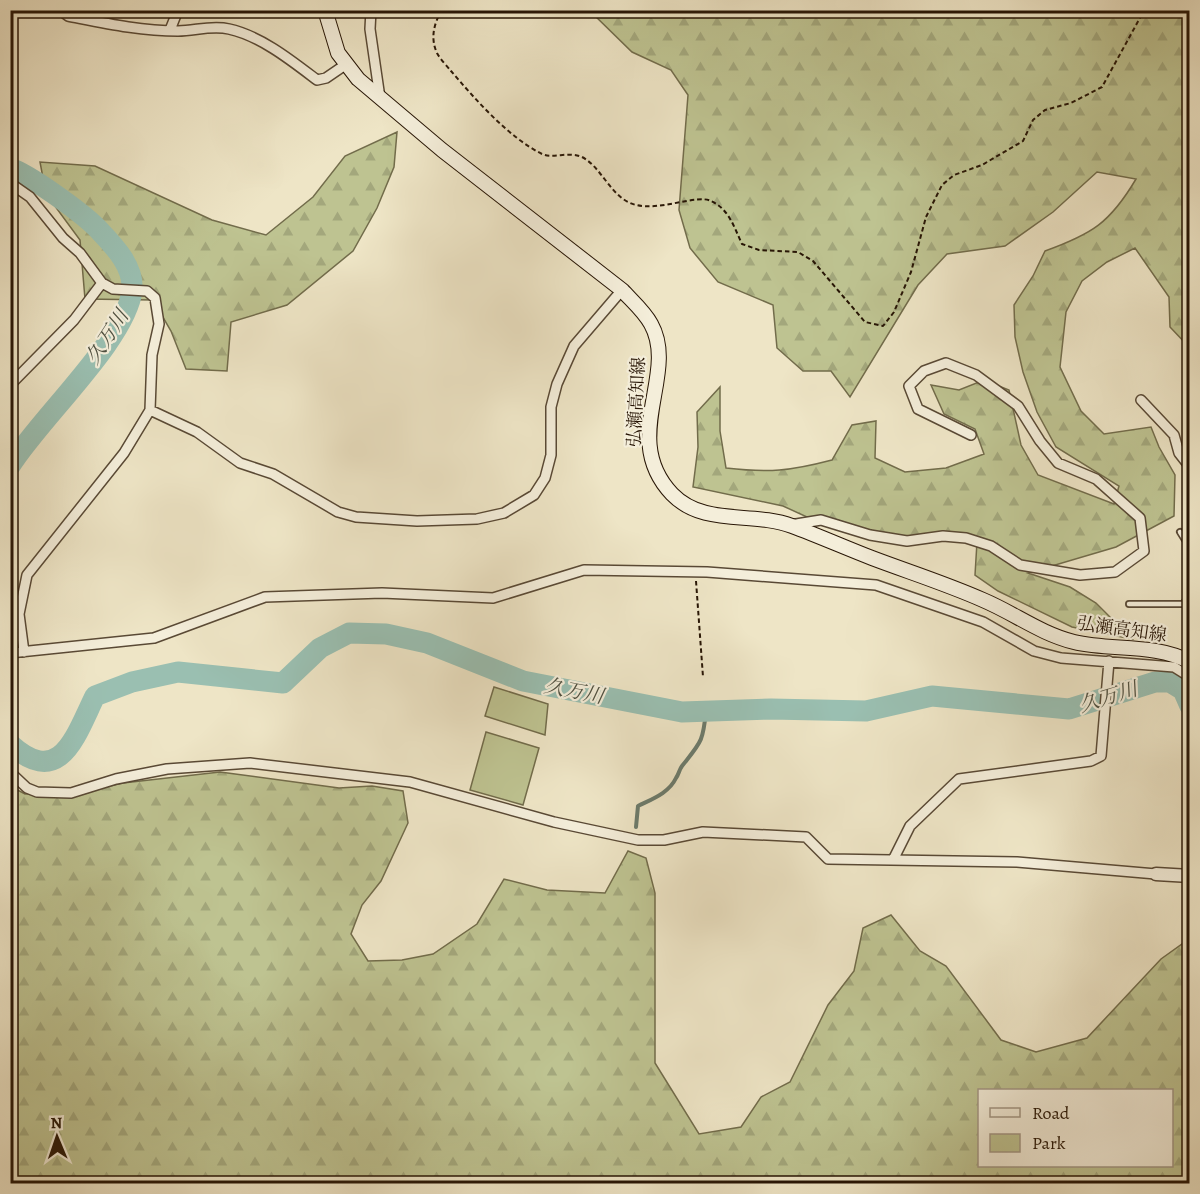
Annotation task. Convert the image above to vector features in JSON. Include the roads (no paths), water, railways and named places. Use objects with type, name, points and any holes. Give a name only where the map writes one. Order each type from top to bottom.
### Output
[{"type":"main road","name":"弘瀬高知線","points":[[326,10],[331,38],[345,65],[450,157],[621,290],[652,326],[657,341],[650,450],[653,466],[661,481],[686,506],[704,514],[790,525],[942,582],[1051,634],[1075,642],[1164,653],[1190,662]]},
{"type":"street","points":[[60,10],[68,16],[136,29],[170,30],[207,27],[230,29],[290,60],[317,80],[326,78],[345,65]]},
{"type":"street","points":[[170,30],[178,10]]},
{"type":"street","points":[[371,10],[370,29],[380,98]]},
{"type":"street","points":[[10,183],[30,196],[102,283],[113,289],[147,291],[155,298],[159,324],[152,355],[150,410],[124,453],[27,575],[19,614],[24,652]]},
{"type":"street","points":[[10,385],[74,320],[102,283]]},
{"type":"street","points":[[150,410],[197,432],[240,463],[273,474],[338,512],[356,517],[417,521],[477,519],[504,513],[521,505],[534,495],[545,478],[550,455],[551,407],[557,384],[574,346],[621,290]]},
{"type":"street","points":[[790,525],[821,520],[870,535],[907,541],[943,536],[966,537],[991,546],[1020,565],[1080,575],[1115,572],[1144,551],[1140,518],[1096,479],[1058,463],[1040,441],[1018,406],[976,375],[946,363],[924,371],[909,386],[918,409],[971,435]]},
{"type":"street","points":[[1141,400],[1174,435],[1179,453],[1190,467]]},
{"type":"street","points":[[10,652],[154,638],[265,597],[382,593],[493,598],[584,570],[696,572],[876,585],[983,622],[1034,651],[1061,658],[1174,668],[1190,677]]},
{"type":"street","points":[[893,860],[910,826],[959,779],[1091,761],[1101,756],[1109,661]]},
{"type":"street","points":[[10,772],[27,788],[37,792],[71,793],[116,779],[167,769],[250,763],[410,782],[554,822],[638,840],[664,840],[713,831],[806,837],[828,859],[1017,862],[1190,876]]},
{"type":"lane","points":[[1180,532],[1190,548]]},
{"type":"lane","points":[[1184,604],[1190,595]]},
{"type":"lane","points":[[1129,603],[1184,604],[1190,609]]},
{"type":"waterway","name":"久万川","points":[[10,168],[55,195],[97,228],[126,264],[132,281],[127,310],[115,332],[10,466]]},
{"type":"waterway","name":"久万川","points":[[10,744],[27,757],[42,761],[54,759],[64,752],[72,741],[95,696],[132,682],[178,672],[283,683],[320,648],[349,633],[386,634],[427,643],[523,681],[682,712],[771,709],[866,711],[932,696],[1069,709],[1155,682],[1170,682],[1183,690],[1190,706]]},
{"type":"waterway","points":[[636,827],[638,806],[669,788],[697,746],[704,729],[706,711]]}]
